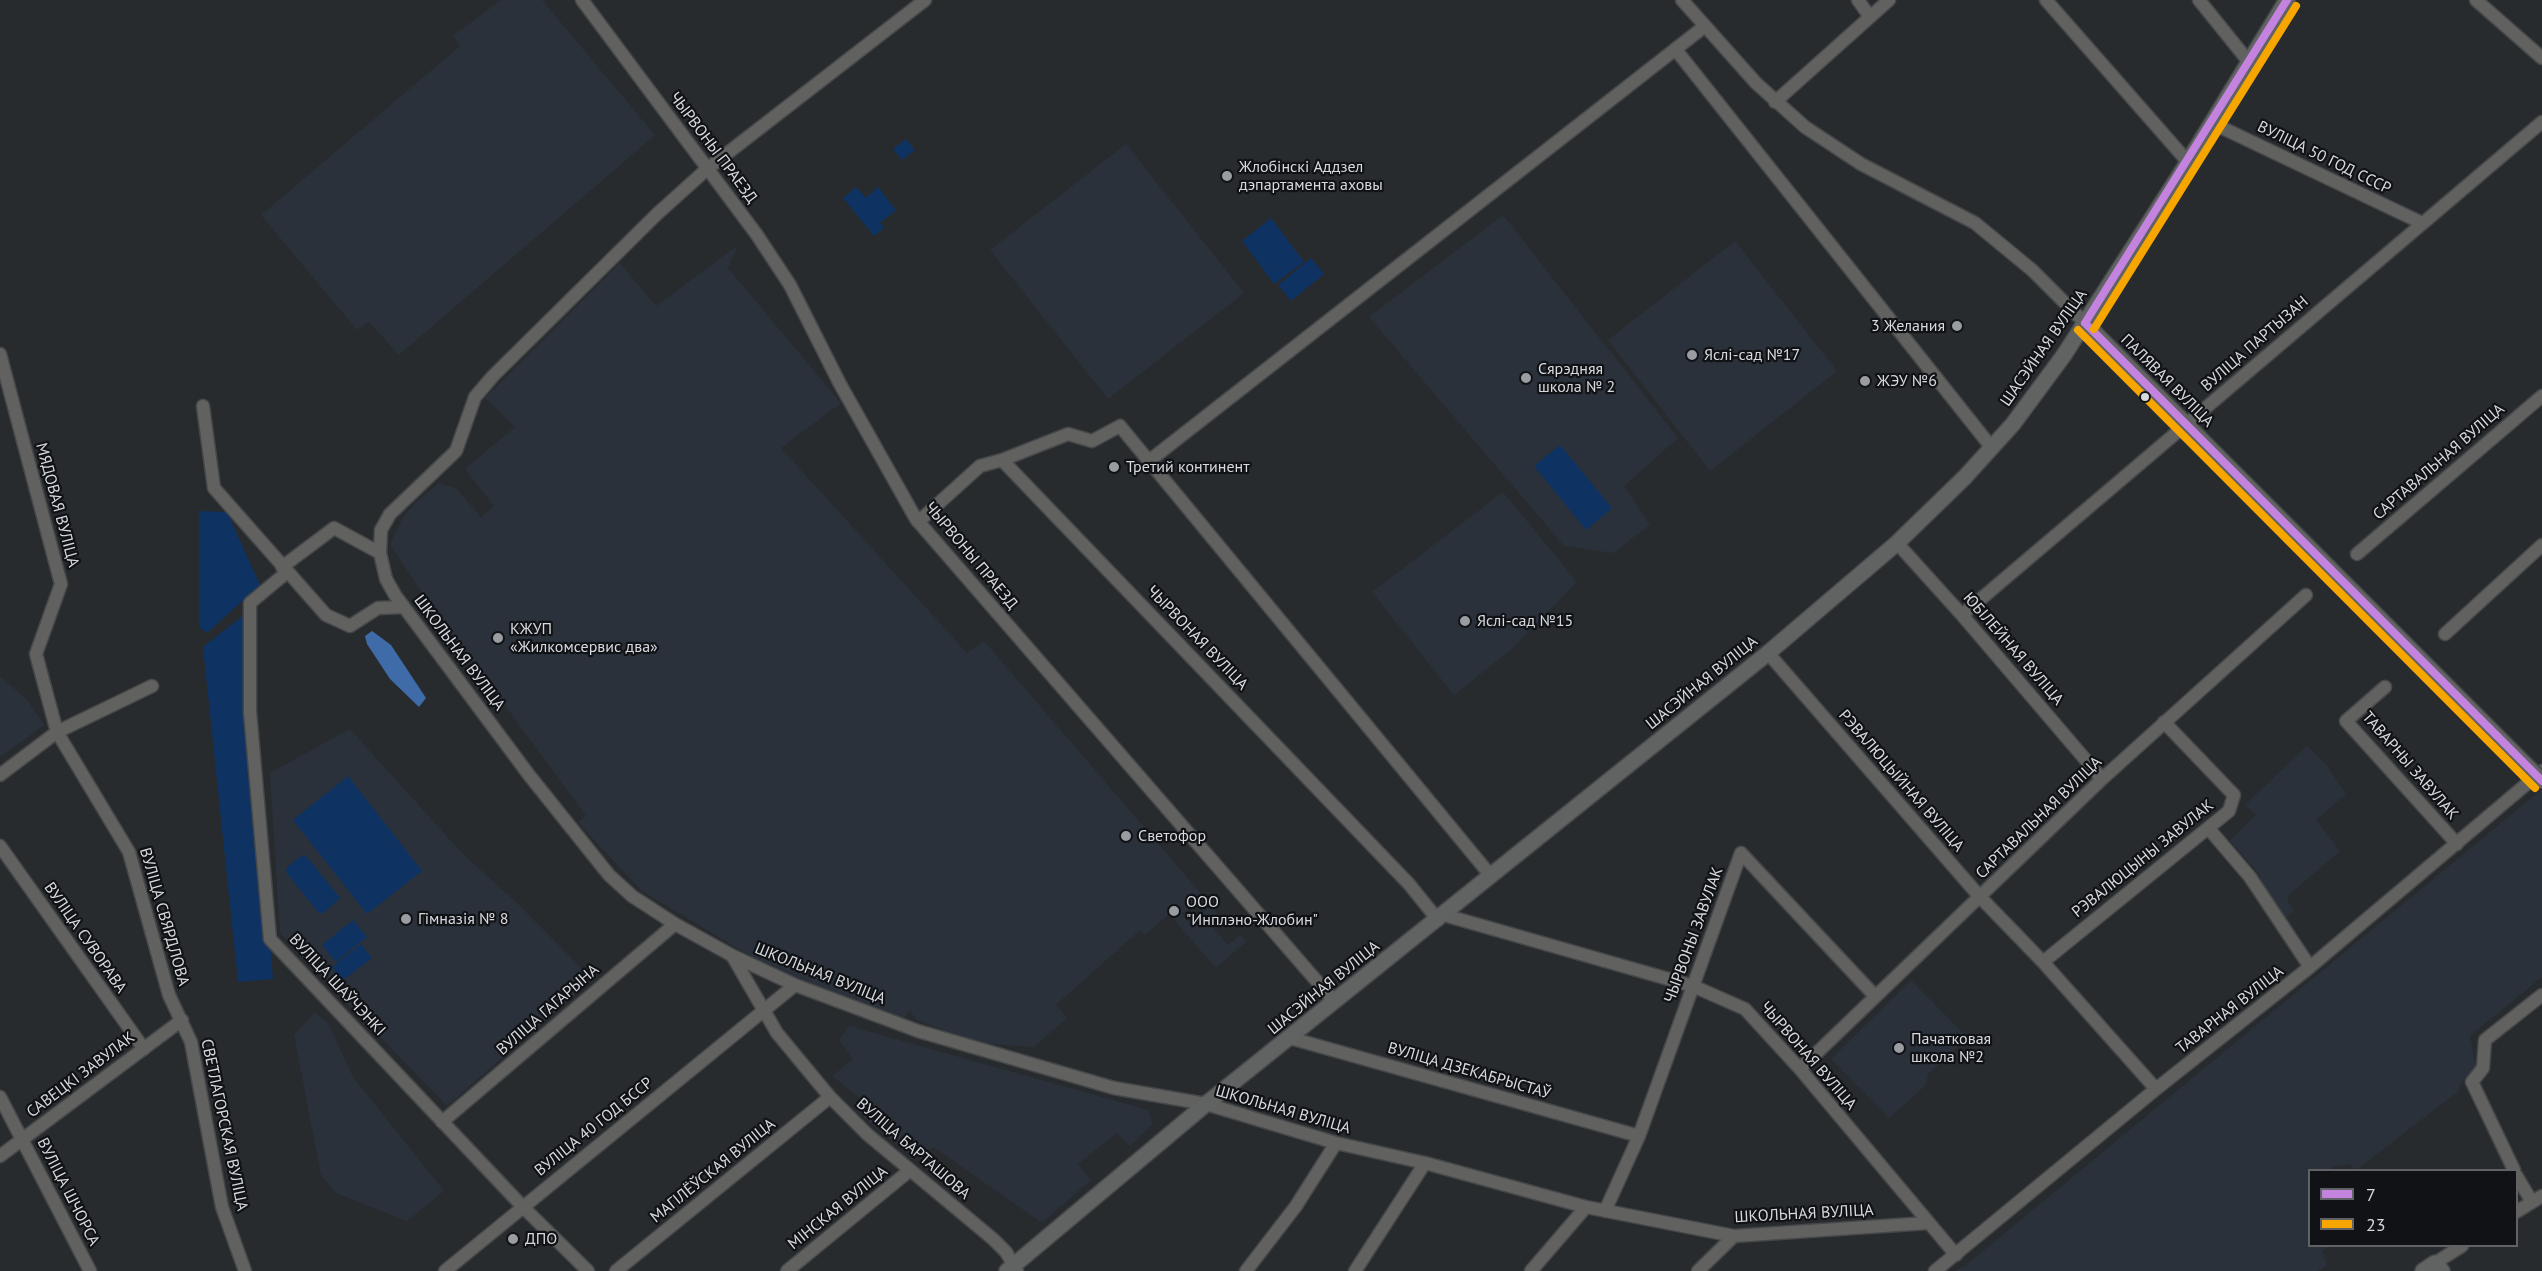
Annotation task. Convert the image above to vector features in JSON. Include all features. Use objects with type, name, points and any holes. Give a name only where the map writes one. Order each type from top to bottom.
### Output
[{"type":"main road","name":"ШАСЭЙНАЯ ВУЛІЦА","points":[[1012,1269],[1206,1104],[1768,653],[1897,543],[1992,448],[2034,396],[2085,323],[2188,162],[2287,0]]},
{"type":"main road","name":"ПАЛЯВАЯ ВУЛІЦА","points":[[2085,323],[2542,782]]},
{"type":"street","name":"ЧЫРВОНЫ ПРАЕЗД","points":[[582,0],[758,235],[790,285],[840,384],[918,522],[1334,1001]]},
{"type":"street","name":"ШКОЛЬНАЯ ВУЛІЦА","points":[[925,0],[707,169],[657,214],[493,376],[475,397],[456,451],[390,514],[381,530],[380,553],[386,579],[404,607],[529,775],[609,875],[632,896],[675,924],[733,956],[795,985],[918,1031],[1114,1088],[1206,1104],[1336,1143],[1425,1163],[1586,1207],[1734,1236],[1928,1223]]},
{"type":"street","name":"ПАЛЯВАЯ ВУЛІЦА","points":[[1682,0],[1775,102],[1805,127],[1861,164],[1975,223],[2032,270],[2085,323]]},
{"type":"street","points":[[1858,0],[1870,17]]},
{"type":"street","points":[[1775,102],[1890,0]]},
{"type":"street","points":[[2046,0],[2188,162]]},
{"type":"street","points":[[2199,0],[2249,62]]},
{"type":"street","points":[[2476,0],[2542,58]]},
{"type":"street","points":[[1149,461],[1705,26]]},
{"type":"street","points":[[1676,50],[1844,265],[1992,448]]},
{"type":"street","name":"ВУЛІЦА ПАРТЫЗАН","points":[[1962,615],[2542,122]]},
{"type":"street","name":"ВУЛІЦА 50 ГОД СССР","points":[[2212,123],[2422,223]]},
{"type":"street","name":"МЯДОВАЯ ВУЛІЦА","points":[[0,354],[61,584],[36,654],[57,732]]},
{"type":"street","name":"САРТАВАЛЬНАЯ ВУЛІЦА","points":[[2357,554],[2540,403]]},
{"type":"street","points":[[203,406],[214,488],[326,615],[350,626],[378,608],[404,607]]},
{"type":"street","points":[[918,522],[980,466],[1002,460],[1068,434],[1092,441],[1120,426],[1491,876]]},
{"type":"street","name":"ЧЫРВОНАЯ ВУЛІЦА","points":[[1002,460],[1441,917],[1693,986],[1745,1009],[1800,1069],[1956,1255]]},
{"type":"street","points":[[284,570],[334,528],[380,553]]},
{"type":"street","name":"ЮБІЛЕЙНАЯ ВУЛІЦА","points":[[1897,543],[1962,615],[2102,779]]},
{"type":"street","points":[[2445,634],[2542,545]]},
{"type":"street","name":"ВУЛІЦА ШАЎЧЭНКІ","points":[[284,570],[250,603],[250,712],[270,939],[523,1207],[588,1271]]},
{"type":"street","name":"САРТАВАЛЬНАЯ ВУЛІЦА","points":[[1800,1069],[2102,779],[2306,595]]},
{"type":"street","name":"РЭВАЛЮЦЫЙНАЯ ВУЛІЦА","points":[[1768,653],[1980,897],[2043,962],[2156,1089]]},
{"type":"street","points":[[0,775],[57,732],[152,686]]},
{"type":"street","name":"ТАВАРНЫ ЗАВУЛАК","points":[[2385,687],[2346,722],[2457,844]]},
{"type":"street","name":"РЭВАЛЮЦЫНЫ ЗАВУЛАК","points":[[2043,962],[2229,811],[2234,795],[2164,722]]},
{"type":"street","name":"ВУЛІЦА СВЯРДЛОВА","points":[[57,732],[129,852],[169,995],[182,1020]]},
{"type":"street","name":"ТАВАРНАЯ ВУЛІЦА","points":[[1935,1271],[2156,1089],[2310,967],[2542,771]]},
{"type":"street","points":[[2209,829],[2250,877],[2310,967]]},
{"type":"street","name":"ВУЛІЦА СУВОРАВА","points":[[0,846],[144,1048]]},
{"type":"street","name":"ЧЫРВОНЫ ЗАВУЛАК","points":[[1605,1211],[1639,1136],[1741,853],[1875,996]]},
{"type":"street","name":"ВУЛІЦА ГАГАРЫНА","points":[[442,1122],[675,924]]},
{"type":"street","name":"ВУЛІЦА БАРТАШОВА","points":[[733,956],[777,1033],[830,1097],[909,1171],[993,1239],[1006,1252],[1012,1269]]},
{"type":"street","name":"ВУЛІЦА 40 ГОД БССР","points":[[445,1271],[795,985]]},
{"type":"street","points":[[2514,1169],[2472,1082],[2483,1068],[2485,1040],[2542,995]]},
{"type":"street","name":"САВЕЦКІ ЗАВУЛАК","points":[[0,1156],[182,1020]]},
{"type":"street","name":"СВЕТЛАГОРСКАЯ ВУЛІЦА","points":[[182,1020],[191,1042],[222,1207],[245,1271]]},
{"type":"street","name":"ВУЛІЦА ДЗЕКАБРЫСТАЎ","points":[[1290,1038],[1639,1136]]},
{"type":"street","name":"ВУЛІЦА ШЧОРСА","points":[[0,1097],[90,1271]]},
{"type":"street","name":"МАГІЛЁЎСКАЯ ВУЛІЦА","points":[[616,1271],[830,1097]]},
{"type":"street","points":[[1246,1271],[1296,1206],[1336,1143]]},
{"type":"street","points":[[1355,1271],[1425,1163]]},
{"type":"street","name":"МІНСКАЯ ВУЛІЦА","points":[[787,1271],[909,1171]]},
{"type":"street","points":[[2518,1176],[2537,1199],[2518,1211]]},
{"type":"street","points":[[1531,1271],[1586,1207]]},
{"type":"street","points":[[1698,1271],[1734,1236]]},
{"type":"street","points":[[2433,1268],[2459,1247]]},
{"type":"shaded area","points":[[501,0],[542,0],[655,135],[399,355],[369,322],[357,330],[261,215],[460,46],[453,36]]},
{"type":"shaded area","points":[[906,139],[915,150],[902,160],[893,149]]},
{"type":"shaded area","points":[[1126,144],[1244,293],[1108,399],[990,250]]},
{"type":"shaded area","points":[[856,187],[866,198],[878,187],[896,210],[880,223],[884,228],[874,236],[843,198]]},
{"type":"shaded area","name":"Сярэдняя школа № 2","points":[[1503,215],[1678,438],[1624,486],[1650,525],[1613,553],[1564,546],[1369,317]]},
{"type":"shaded area","points":[[1271,218],[1304,262],[1274,284],[1242,241]]},
{"type":"shaded area","points":[[1735,241],[1837,371],[1710,471],[1608,340]]},
{"type":"shaded area","points":[[738,245],[728,268],[841,403],[781,448],[967,653],[984,641],[1203,896],[1182,914],[1190,924],[1211,906],[1218,914],[1209,923],[1228,945],[1240,935],[1246,942],[1216,968],[1169,914],[1145,935],[1140,930],[1056,1005],[1067,1018],[1034,1047],[977,1043],[917,1020],[910,1011],[902,1019],[813,985],[757,960],[642,891],[593,839],[578,822],[586,816],[416,584],[390,544],[403,517],[415,503],[439,483],[457,489],[481,517],[494,506],[465,469],[515,427],[485,398],[620,263],[656,306]]},
{"type":"shaded area","points":[[1311,258],[1324,274],[1291,301],[1278,285]]},
{"type":"shaded area","points":[[1560,445],[1612,508],[1586,530],[1534,466]]},
{"type":"shaded area","points":[[1503,492],[1577,582],[1512,649],[1454,695],[1372,592]]},
{"type":"shaded area","points":[[199,511],[227,512],[260,585],[207,633],[199,627]]},
{"type":"shaded area","points":[[245,614],[273,979],[238,982],[203,647]]},
{"type":"shaded area","points":[[372,631],[391,645],[426,698],[419,707],[390,679],[367,644],[365,636]]},
{"type":"shaded area","points":[[0,676],[28,701],[44,725],[0,757]]},
{"type":"shaded area","name":"Гімназія № 8","points":[[350,729],[462,853],[519,905],[592,979],[447,1106],[280,933],[270,773]]},
{"type":"shaded area","points":[[2307,746],[2327,766],[2346,794],[2316,820],[2340,851],[2290,894],[2287,901],[2294,911],[2281,922],[2259,874],[2230,841],[2256,815],[2245,805]]},
{"type":"shaded area","points":[[348,776],[422,871],[367,914],[293,820]]},
{"type":"shaded area","points":[[2542,789],[2542,977],[2470,1036],[2476,1068],[2460,1084],[2459,1091],[2357,1169],[2349,1164],[2331,1167],[2333,1169],[2308,1169],[2308,1247],[2328,1247],[2322,1251],[2327,1265],[2318,1271],[1955,1271],[1965,1266]]},
{"type":"shaded area","points":[[303,855],[340,898],[322,914],[286,872],[287,867]]},
{"type":"shaded area","points":[[353,920],[367,937],[336,962],[322,945]]},
{"type":"shaded area","points":[[361,944],[372,958],[342,981],[332,967]]},
{"type":"shaded area","name":"Пачатковая школа №2","points":[[1911,980],[1968,1038],[1928,1074],[1926,1085],[1889,1118],[1831,1059]]},
{"type":"shaded area","points":[[315,1012],[328,1023],[353,1077],[444,1191],[407,1221],[336,1193],[321,1175],[294,1035]]},
{"type":"shaded area","points":[[849,1026],[1148,1110],[1153,1124],[1130,1146],[1117,1133],[1078,1164],[1091,1180],[1042,1223],[935,1148],[908,1153],[854,1109],[860,1098],[832,1076],[853,1059],[839,1040]]},
{"type":"transit line","name":"7","points":[[2085,323],[2287,0]]},
{"type":"transit line","name":"23","points":[[2094,329],[2296,6]]},
{"type":"transit line","name":"7","points":[[2085,323],[2542,781]]},
{"type":"transit line","name":"23","points":[[2078,330],[2535,788]]},
{"type":"place","name":"Жлобінскі Аддзел дэпартамента аховы","points":[[1227,176]]},
{"type":"place","name":"3 Желания","points":[[1957,326]]},
{"type":"place","name":"Яслі-сад №17","points":[[1692,355]]},
{"type":"place","name":"Сярэдняя школа № 2","points":[[1526,378]]},
{"type":"place","name":"ЖЭУ №6","points":[[1865,381]]},
{"type":"place","name":"Третий континент","points":[[1114,467]]},
{"type":"place","name":"Яслі-сад №15","points":[[1465,621]]},
{"type":"place","name":"КЖУП «Жилкомсервис два»","points":[[498,638]]},
{"type":"place","name":"Светофор","points":[[1126,836]]},
{"type":"place","name":"ООО \"Инплэно-Жлобин\"","points":[[1174,911]]},
{"type":"place","name":"Гімназія № 8","points":[[406,919]]},
{"type":"place","name":"Пачатковая школа №2","points":[[1899,1048]]},
{"type":"place","name":"ДПО","points":[[513,1239]]}]
